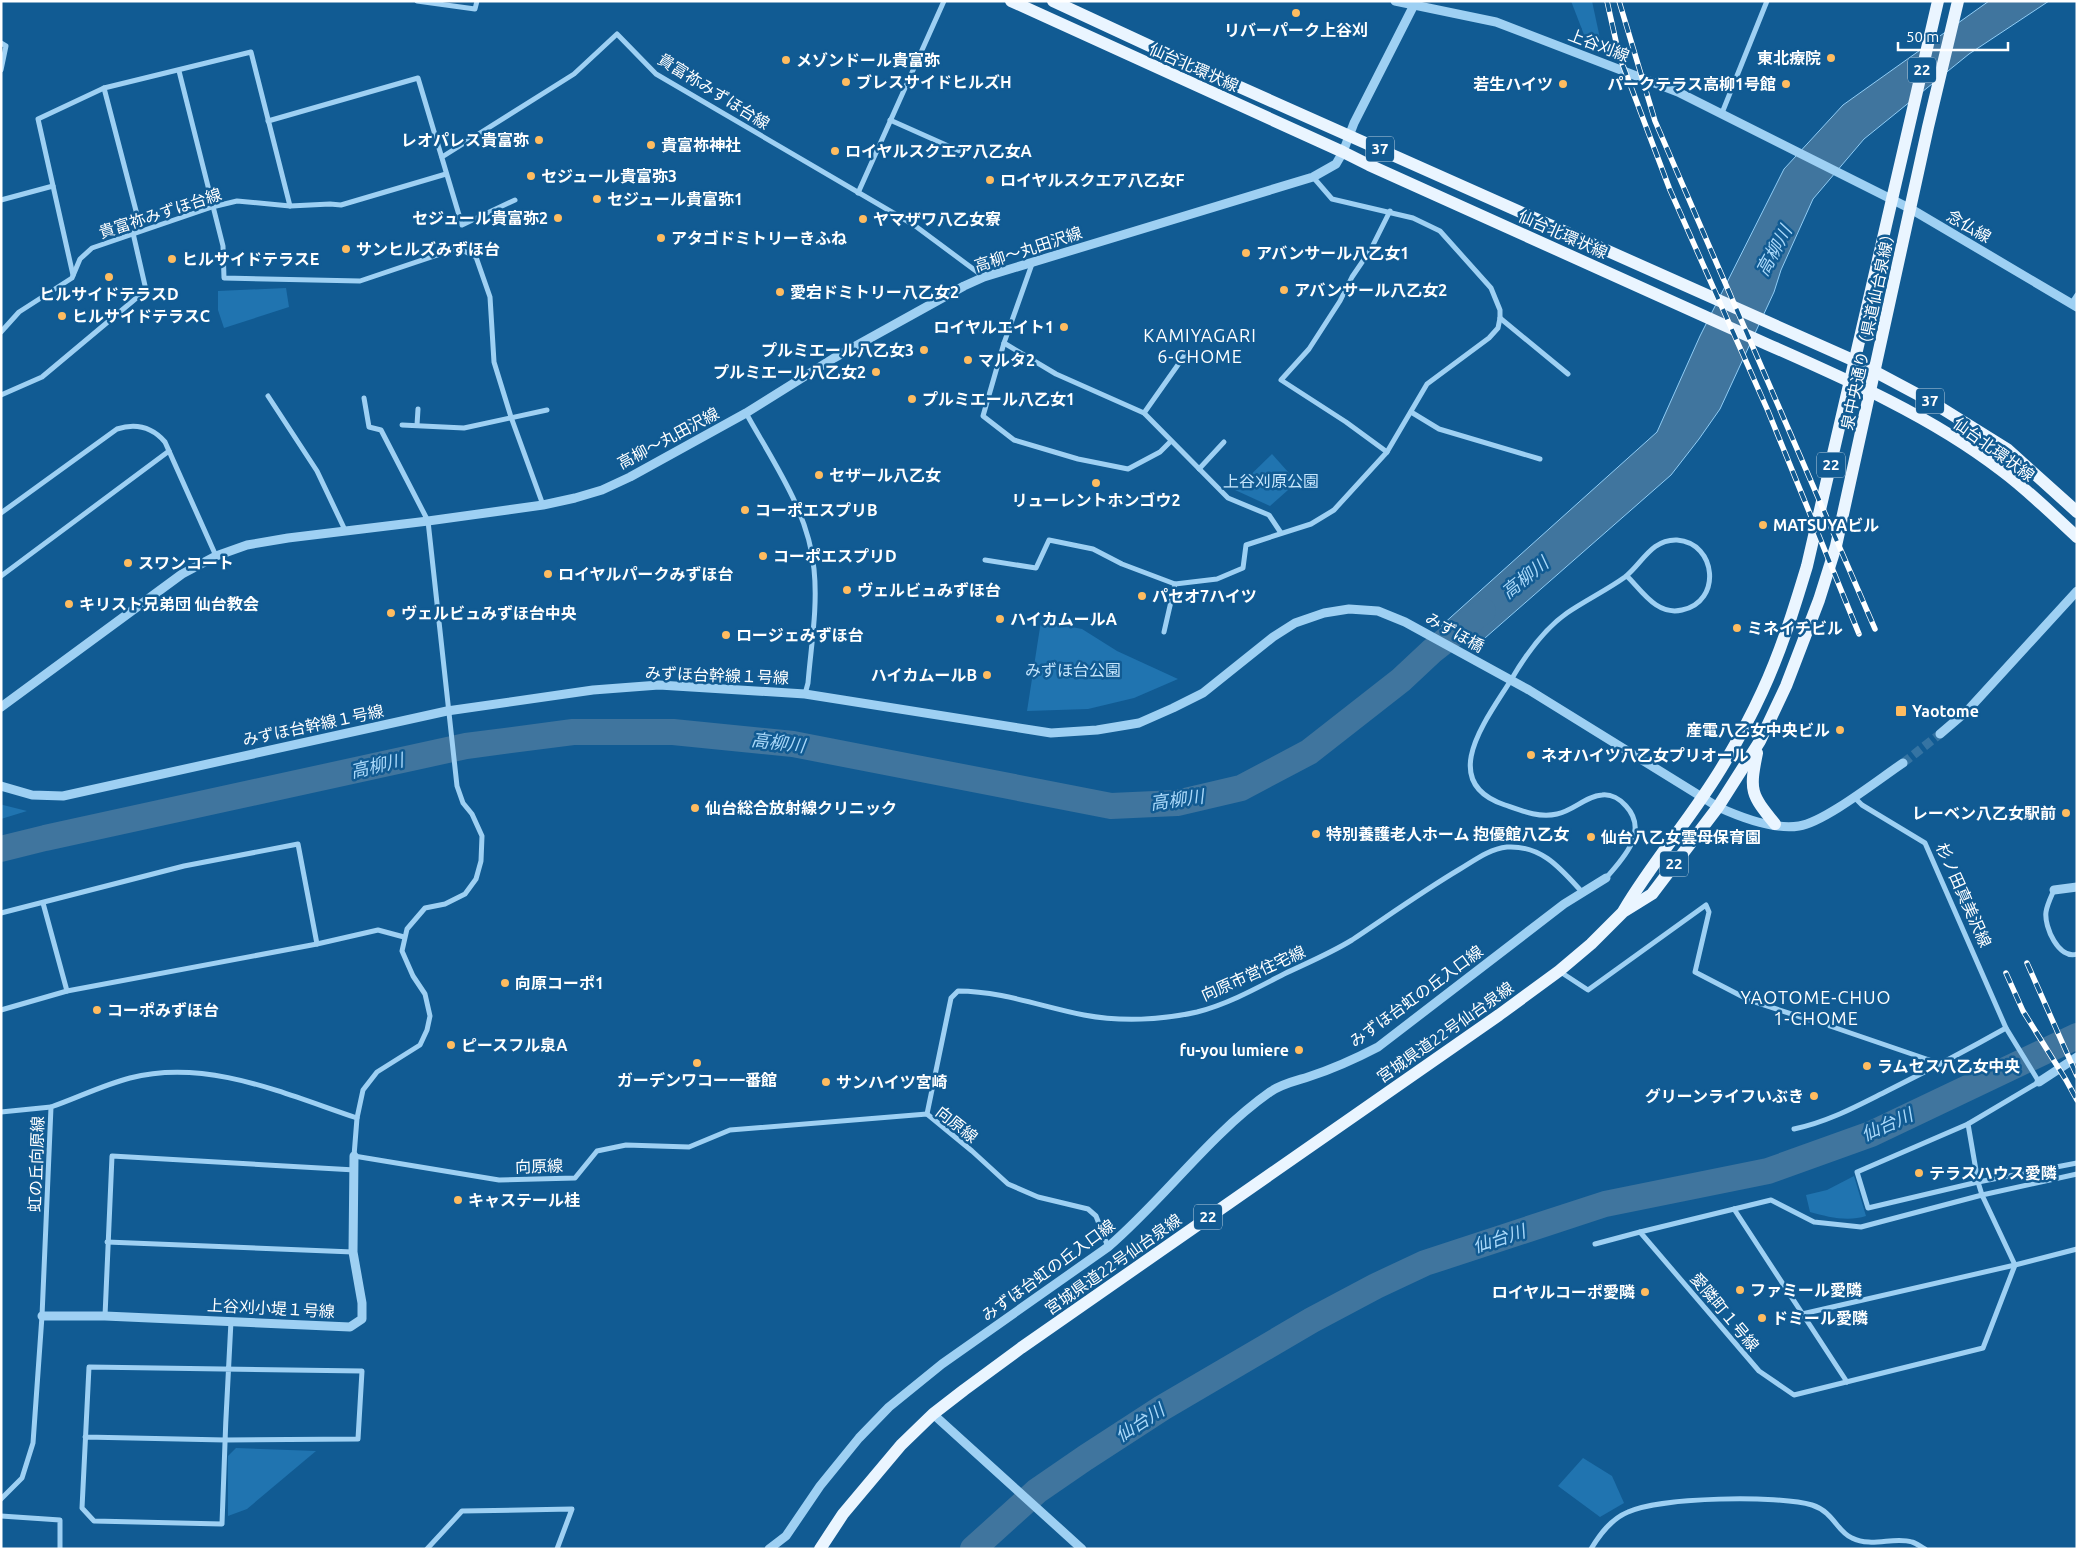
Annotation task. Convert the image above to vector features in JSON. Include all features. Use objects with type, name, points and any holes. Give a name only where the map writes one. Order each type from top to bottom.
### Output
[{"type":"main road","name":"仙台北環状線","points":[[1011,1],[1343,152],[1369,166],[1593,264],[1871,393],[1931,424],[2001,470],[2077,537]]},
{"type":"main road","name":"仙台北環状線","points":[[1053,1],[1350,136],[1855,361],[1962,419],[2007,449],[2077,512]]},
{"type":"main road","name":"泉中央通り（県道仙台泉線）","points":[[1703,797],[1762,692],[1783,641],[1808,566],[1938,1]]},
{"type":"main road","name":"泉中央通り（県道仙台泉線）","points":[[1718,807],[1760,741],[1786,686],[1820,600],[1836,546],[1934,99],[1957,7]]},
{"type":"main road","points":[[1760,741],[1752,776],[1752,788],[1755,798],[1775,824]]},
{"type":"main road","name":"宮城県道22号仙台泉線","points":[[1623,912],[1639,884],[1703,797]]},
{"type":"main road","name":"宮城県道22号仙台泉線","points":[[820,1549],[843,1514],[901,1445],[933,1414],[1021,1348],[1499,1015],[1558,971],[1591,944],[1623,912],[1652,894],[1718,807]]},
{"type":"street","points":[[417,1],[475,9],[477,1]]},
{"type":"street","points":[[858,193],[944,1]]},
{"type":"street","name":"上谷刈線","points":[[1395,1],[1496,22],[1678,92],[1845,176]]},
{"type":"street","points":[[1722,113],[1767,1]]},
{"type":"street","points":[[1343,152],[1354,123],[1415,4]]},
{"type":"street","name":"貴富祢みずほ台線","points":[[442,157],[574,74],[617,34],[656,74],[914,225],[984,278]]},
{"type":"street","points":[[1,43],[6,46],[1,70]]},
{"type":"street","points":[[73,275],[38,118],[104,88],[251,52],[290,206]]},
{"type":"street","points":[[179,71],[223,246],[224,278],[360,281],[458,248],[476,257],[490,297],[494,362],[511,418],[543,505]]},
{"type":"street","points":[[268,121],[418,78],[462,226],[515,200]]},
{"type":"street","points":[[104,88],[141,230]]},
{"type":"street","points":[[890,120],[964,153]]},
{"type":"street","name":"高柳～丸田沢線","points":[[1,707],[182,574],[216,556],[247,545],[345,530],[428,522],[543,505],[602,490],[630,477],[746,413],[834,358],[964,286],[984,278],[1313,177],[1336,164],[1343,152]]},
{"type":"street","name":"貴富祢みずほ台線","points":[[1,332],[19,312],[73,275],[80,259],[92,248],[141,230],[237,201],[290,206],[341,205],[446,174]]},
{"type":"street","name":"念仏線","points":[[1845,176],[1911,209],[2074,305]]},
{"type":"street","points":[[985,560],[1036,568],[1049,540],[1093,548],[1122,564],[1175,584],[1217,579],[1243,568],[1246,544],[1311,524],[1334,510],[1387,452],[1427,384],[1489,338],[1498,328],[1500,310],[1491,288],[1440,231],[1413,218],[1390,211],[1332,199],[1313,177]]},
{"type":"street","points":[[1,200],[53,186]]},
{"type":"street","points":[[1387,452],[1346,422],[1282,380],[1308,349],[1334,309],[1371,249],[1390,211]]},
{"type":"street","points":[[1,395],[42,377],[146,290],[133,233]]},
{"type":"street","points":[[1032,264],[1004,342],[983,416],[1014,440],[1078,459],[1128,469],[1160,452],[1171,441]]},
{"type":"street","points":[[2074,305],[2077,295]]},
{"type":"street","points":[[1500,318],[1568,374]]},
{"type":"street","points":[[1004,342],[1056,374],[1144,413],[1228,498],[1269,515],[1281,534]]},
{"type":"street","points":[[1144,413],[1187,352]]},
{"type":"street","points":[[268,396],[317,471],[345,530]]},
{"type":"street","points":[[354,1156],[357,1118],[363,1090],[378,1072],[420,1045],[427,1030],[430,1016],[425,994],[412,976],[402,952],[407,929],[425,908],[446,904],[465,894],[476,879],[481,861],[482,836],[472,814],[463,803],[457,786],[428,522],[381,430],[369,427],[364,398]]},
{"type":"street","points":[[416,425],[418,409]]},
{"type":"street","points":[[402,425],[464,428],[546,410]]},
{"type":"street","points":[[1411,412],[1439,429],[1540,459]]},
{"type":"street","points":[[746,413],[794,502],[810,541],[814,569],[815,604],[808,683],[805,694]]},
{"type":"street","points":[[1,513],[117,429],[127,426],[149,429],[159,434],[170,451],[216,556]]},
{"type":"street","points":[[1199,469],[1224,442]]},
{"type":"street","points":[[1,576],[170,451]]},
{"type":"street","points":[[1674,540],[1691,544],[1698,549],[1707,560],[1711,576],[1705,595],[1698,603],[1690,608],[1673,611],[1657,607],[1627,576],[1650,550],[1657,545],[1674,540]]},
{"type":"street","name":"みずほ台虹の丘入口線","points":[[769,1549],[786,1536],[820,1486],[859,1438],[889,1407],[942,1364],[1108,1247],[1128,1230],[1205,1148],[1271,1091],[1285,1084],[1354,1060],[1378,1046],[1582,892],[1606,878],[1631,847],[1636,832],[1630,810],[1622,801],[1612,796],[1601,795],[1556,814],[1538,815],[1489,800],[1475,785],[1470,772],[1471,750],[1510,681],[1548,630],[1566,614],[1627,576]]},
{"type":"street","points":[[1164,632],[1175,584]]},
{"type":"street","points":[[1940,734],[1968,710],[2077,591]]},
{"type":"street","name":"みずほ台幹線１号線","points":[[1,786],[32,795],[63,796],[448,711],[593,690],[659,685],[805,694],[1051,733],[1097,730],[1139,722],[1174,708],[1203,693],[1273,637],[1295,623],[1308,618],[1349,609],[1378,611],[1405,622]]},
{"type":"street","name":"みずほ橋","points":[[1405,622],[1490,668],[1510,681]]},
{"type":"street","points":[[1510,681],[1529,690],[1718,807],[1743,818],[1798,826],[1810,823],[1854,796],[1903,762]]},
{"type":"street","name":"杉ノ田真美沢線","points":[[1854,796],[1862,805],[1925,843],[2006,1028],[2039,1082]]},
{"type":"street","points":[[1,913],[184,866],[298,844],[316,944]]},
{"type":"street","name":"向原市営住宅線","points":[[927,1114],[951,998],[958,991],[979,991],[1086,1016],[1125,1019],[1163,1017],[1198,1012],[1227,1001],[1350,941],[1445,878],[1491,851],[1507,848],[1524,848],[1539,852],[1556,863],[1582,892]]},
{"type":"street","points":[[2077,887],[2054,890],[2046,912],[2046,923],[2060,950],[2066,954],[2077,954]]},
{"type":"street","points":[[43,903],[67,992]]},
{"type":"street","points":[[1558,971],[1588,990],[1706,905],[1709,912],[1695,972],[1749,1000],[1810,1020]]},
{"type":"street","points":[[1,1010],[67,992],[316,944],[378,930],[404,937]]},
{"type":"street","points":[[1830,1026],[1941,1064]]},
{"type":"street","points":[[1794,1128],[1808,1126],[1844,1113],[1941,1064],[2006,1028]]},
{"type":"street","points":[[2077,1057],[1968,1124],[1857,1172],[1868,1208],[1978,1182],[2077,1163]]},
{"type":"street","name":"虹の丘向原線","points":[[1,1499],[22,1478],[31,1450],[42,1316],[51,1107],[130,1078],[174,1073],[220,1075],[357,1118]]},
{"type":"street","points":[[1,1112],[51,1107]]},
{"type":"street","name":"向原線","points":[[354,1156],[499,1180],[575,1178],[597,1151],[626,1145],[689,1147],[730,1130],[927,1114],[1008,1184],[1038,1196],[1088,1209],[1096,1216],[1108,1247]]},
{"type":"street","points":[[1968,1124],[1982,1195],[2015,1265]]},
{"type":"street","points":[[105,1316],[112,1156],[356,1170]]},
{"type":"street","name":"上谷刈小堤１号線","points":[[42,1316],[105,1316],[350,1327],[362,1319],[362,1303],[353,1252],[356,1170],[354,1156]]},
{"type":"street","points":[[1595,1244],[1771,1200],[1814,1222],[1861,1226],[1982,1195],[2077,1174]]},
{"type":"street","points":[[1734,1209],[1847,1382]]},
{"type":"street","name":"愛隣町１号線","points":[[1640,1232],[1759,1371],[1794,1396],[1983,1348],[2015,1265]]},
{"type":"street","points":[[107,1242],[353,1252]]},
{"type":"street","points":[[1802,1314],[2077,1249]]},
{"type":"street","points":[[85,1437],[225,1440],[358,1439],[362,1371],[228,1369],[88,1367],[85,1437],[82,1508],[94,1521],[222,1524],[225,1440],[228,1369],[231,1321]]},
{"type":"street","points":[[933,1414],[1082,1549]]},
{"type":"street","points":[[1591,1549],[1602,1533],[1615,1520],[1628,1512],[1669,1502],[1746,1499],[1812,1505],[1828,1512],[1851,1538],[1871,1543],[1911,1541],[1925,1549]]},
{"type":"street","points":[[427,1549],[462,1511],[572,1509],[556,1549]]},
{"type":"street","points":[[1,1516],[60,1520],[60,1549]]},
{"type":"green space","points":[[1571,1],[1592,1],[1602,48],[1588,45]]},
{"type":"green space","points":[[286,288],[289,307],[224,328],[218,310],[218,291]]},
{"type":"green space","name":"上谷刈原公園","points":[[1272,454],[1297,482],[1270,506],[1235,490]]},
{"type":"green space","name":"みずほ台公園","points":[[1041,621],[1082,629],[1117,651],[1178,679],[1134,698],[1088,709],[1027,711]]},
{"type":"green space","points":[[1,804],[3,805],[27,811],[1,819]]},
{"type":"green space","points":[[1854,1176],[1866,1216],[1845,1219],[1810,1212],[1806,1195],[1827,1190]]},
{"type":"green space","points":[[236,1448],[316,1451],[247,1509],[228,1516],[228,1456]]},
{"type":"green space","points":[[1583,1458],[1612,1476],[1624,1503],[1600,1517],[1558,1486]]},
{"type":"water","points":[[1989,1],[2049,1],[1969,54],[1864,139],[1813,199],[1781,270],[1774,292],[1720,409],[1671,475],[1477,645],[1441,626],[1657,432],[1700,336],[1784,169],[1843,105]]},
{"type":"waterway","name":"高柳川","points":[[1,849],[466,746],[573,732],[673,732],[793,744],[1111,806],[1177,803],[1241,788],[1309,752],[1401,680],[1432,651],[1483,611]]},
{"type":"waterway","name":"仙台川","points":[[973,1549],[1037,1491],[1162,1408],[1312,1320],[1376,1286],[1425,1263],[1605,1204],[1768,1171],[1871,1134],[2077,1036]]},
{"type":"tunnel","points":[[1903,763],[1940,734]]},
{"type":"railway","points":[[1607,1],[1619,55],[1670,190],[1768,411],[1859,634]]},
{"type":"railway","points":[[1619,1],[1655,121],[1875,629]]},
{"type":"railway","points":[[2027,963],[2077,1076]]},
{"type":"railway","points":[[2006,973],[2023,1011],[2077,1100]]},
{"type":"place","name":"リバーパーク上谷刈","points":[[1296,13]]},
{"type":"place","name":"東北療院","points":[[1831,58]]},
{"type":"place","name":"メゾンドール貴富弥","points":[[786,60]]},
{"type":"place","name":"ブレスサイドヒルズH","points":[[846,82]]},
{"type":"place","name":"若生ハイツ","points":[[1563,84]]},
{"type":"place","name":"パークテラス高柳1号館","points":[[1786,84]]},
{"type":"place","name":"レオパレス貴富弥","points":[[539,140]]},
{"type":"place","name":"貴富祢神社","points":[[651,145]]},
{"type":"place","name":"ロイヤルスクエア八乙女A","points":[[835,151]]},
{"type":"place","name":"セジュール貴富弥3","points":[[531,176]]},
{"type":"place","name":"ロイヤルスクエア八乙女F","points":[[990,180]]},
{"type":"place","name":"セジュール貴富弥1","points":[[597,199]]},
{"type":"place","name":"セジュール貴富弥2","points":[[558,218]]},
{"type":"place","name":"ヤマザワ八乙女寮","points":[[863,219]]},
{"type":"place","name":"アタゴドミトリーきふね","points":[[661,238]]},
{"type":"place","name":"サンヒルズみずほ台","points":[[346,249]]},
{"type":"place","name":"アバンサール八乙女1","points":[[1246,253]]},
{"type":"place","name":"ヒルサイドテラスE","points":[[172,259]]},
{"type":"place","name":"ヒルサイドテラスD","points":[[109,277]]},
{"type":"place","name":"アバンサール八乙女2","points":[[1284,290]]},
{"type":"place","name":"愛宕ドミトリー八乙女2","points":[[780,292]]},
{"type":"place","name":"ヒルサイドテラスC","points":[[62,316]]},
{"type":"place","name":"ロイヤルエイト1","points":[[1064,327]]},
{"type":"place","name":"プルミエール八乙女3","points":[[924,350]]},
{"type":"place","name":"マルタ2","points":[[968,360]]},
{"type":"place","name":"プルミエール八乙女2","points":[[876,372]]},
{"type":"place","name":"プルミエール八乙女1","points":[[912,399]]},
{"type":"place","name":"セザール八乙女","points":[[819,475]]},
{"type":"place","name":"リューレントホンゴウ2","points":[[1096,483]]},
{"type":"place","name":"コーポエスプリB","points":[[745,510]]},
{"type":"place","name":"MATSUYAビル","points":[[1763,525]]},
{"type":"place","name":"コーポエスプリD","points":[[763,556]]},
{"type":"place","name":"スワンコート","points":[[128,563]]},
{"type":"place","name":"ロイヤルパークみずほ台","points":[[548,574]]},
{"type":"place","name":"ヴェルビュみずほ台","points":[[847,590]]},
{"type":"place","name":"パセオ7ハイツ","points":[[1142,596]]},
{"type":"place","name":"キリスト兄弟団 仙台教会","points":[[69,604]]},
{"type":"place","name":"ヴェルビュみずほ台中央","points":[[391,613]]},
{"type":"place","name":"ハイカムールA","points":[[1000,619]]},
{"type":"place","name":"ミネイチビル","points":[[1737,628]]},
{"type":"place","name":"ロージェみずほ台","points":[[726,635]]},
{"type":"place","name":"ハイカムールB","points":[[987,675]]},
{"type":"place","name":"Yaotome","points":[[1901,711]]},
{"type":"place","name":"産電八乙女中央ビル","points":[[1840,730]]},
{"type":"place","name":"ネオハイツ八乙女プリオール","points":[[1531,755]]},
{"type":"place","name":"仙台総合放射線クリニック","points":[[695,808]]},
{"type":"place","name":"レーベン八乙女駅前","points":[[2066,813]]},
{"type":"place","name":"特別養護老人ホーム 抱優館八乙女","points":[[1316,834]]},
{"type":"place","name":"仙台八乙女雲母保育園","points":[[1591,837]]},
{"type":"place","name":"向原コーポ1","points":[[505,983]]},
{"type":"place","name":"コーポみずほ台","points":[[97,1010]]},
{"type":"place","name":"ピースフル泉A","points":[[451,1045]]},
{"type":"place","name":"fu-you lumiere","points":[[1299,1050]]},
{"type":"place","name":"ガーデンワコー一番館","points":[[697,1063]]},
{"type":"place","name":"ラムセス八乙女中央","points":[[1867,1066]]},
{"type":"place","name":"サンハイツ宮崎","points":[[826,1082]]},
{"type":"place","name":"グリーンライフいぶき","points":[[1814,1096]]},
{"type":"place","name":"テラスハウス愛隣","points":[[1919,1173]]},
{"type":"place","name":"キャステール桂","points":[[458,1200]]},
{"type":"place","name":"ファミール愛隣","points":[[1740,1290]]},
{"type":"place","name":"ロイヤルコーポ愛隣","points":[[1645,1292]]},
{"type":"place","name":"ドミール愛隣","points":[[1762,1318]]},
{"type":"district","name":"KAMIYAGARI 6-CHOME","points":[[1200,346]]},
{"type":"district","name":"YAOTOME-CHUO 1-CHOME","points":[[1816,1008]]}]
